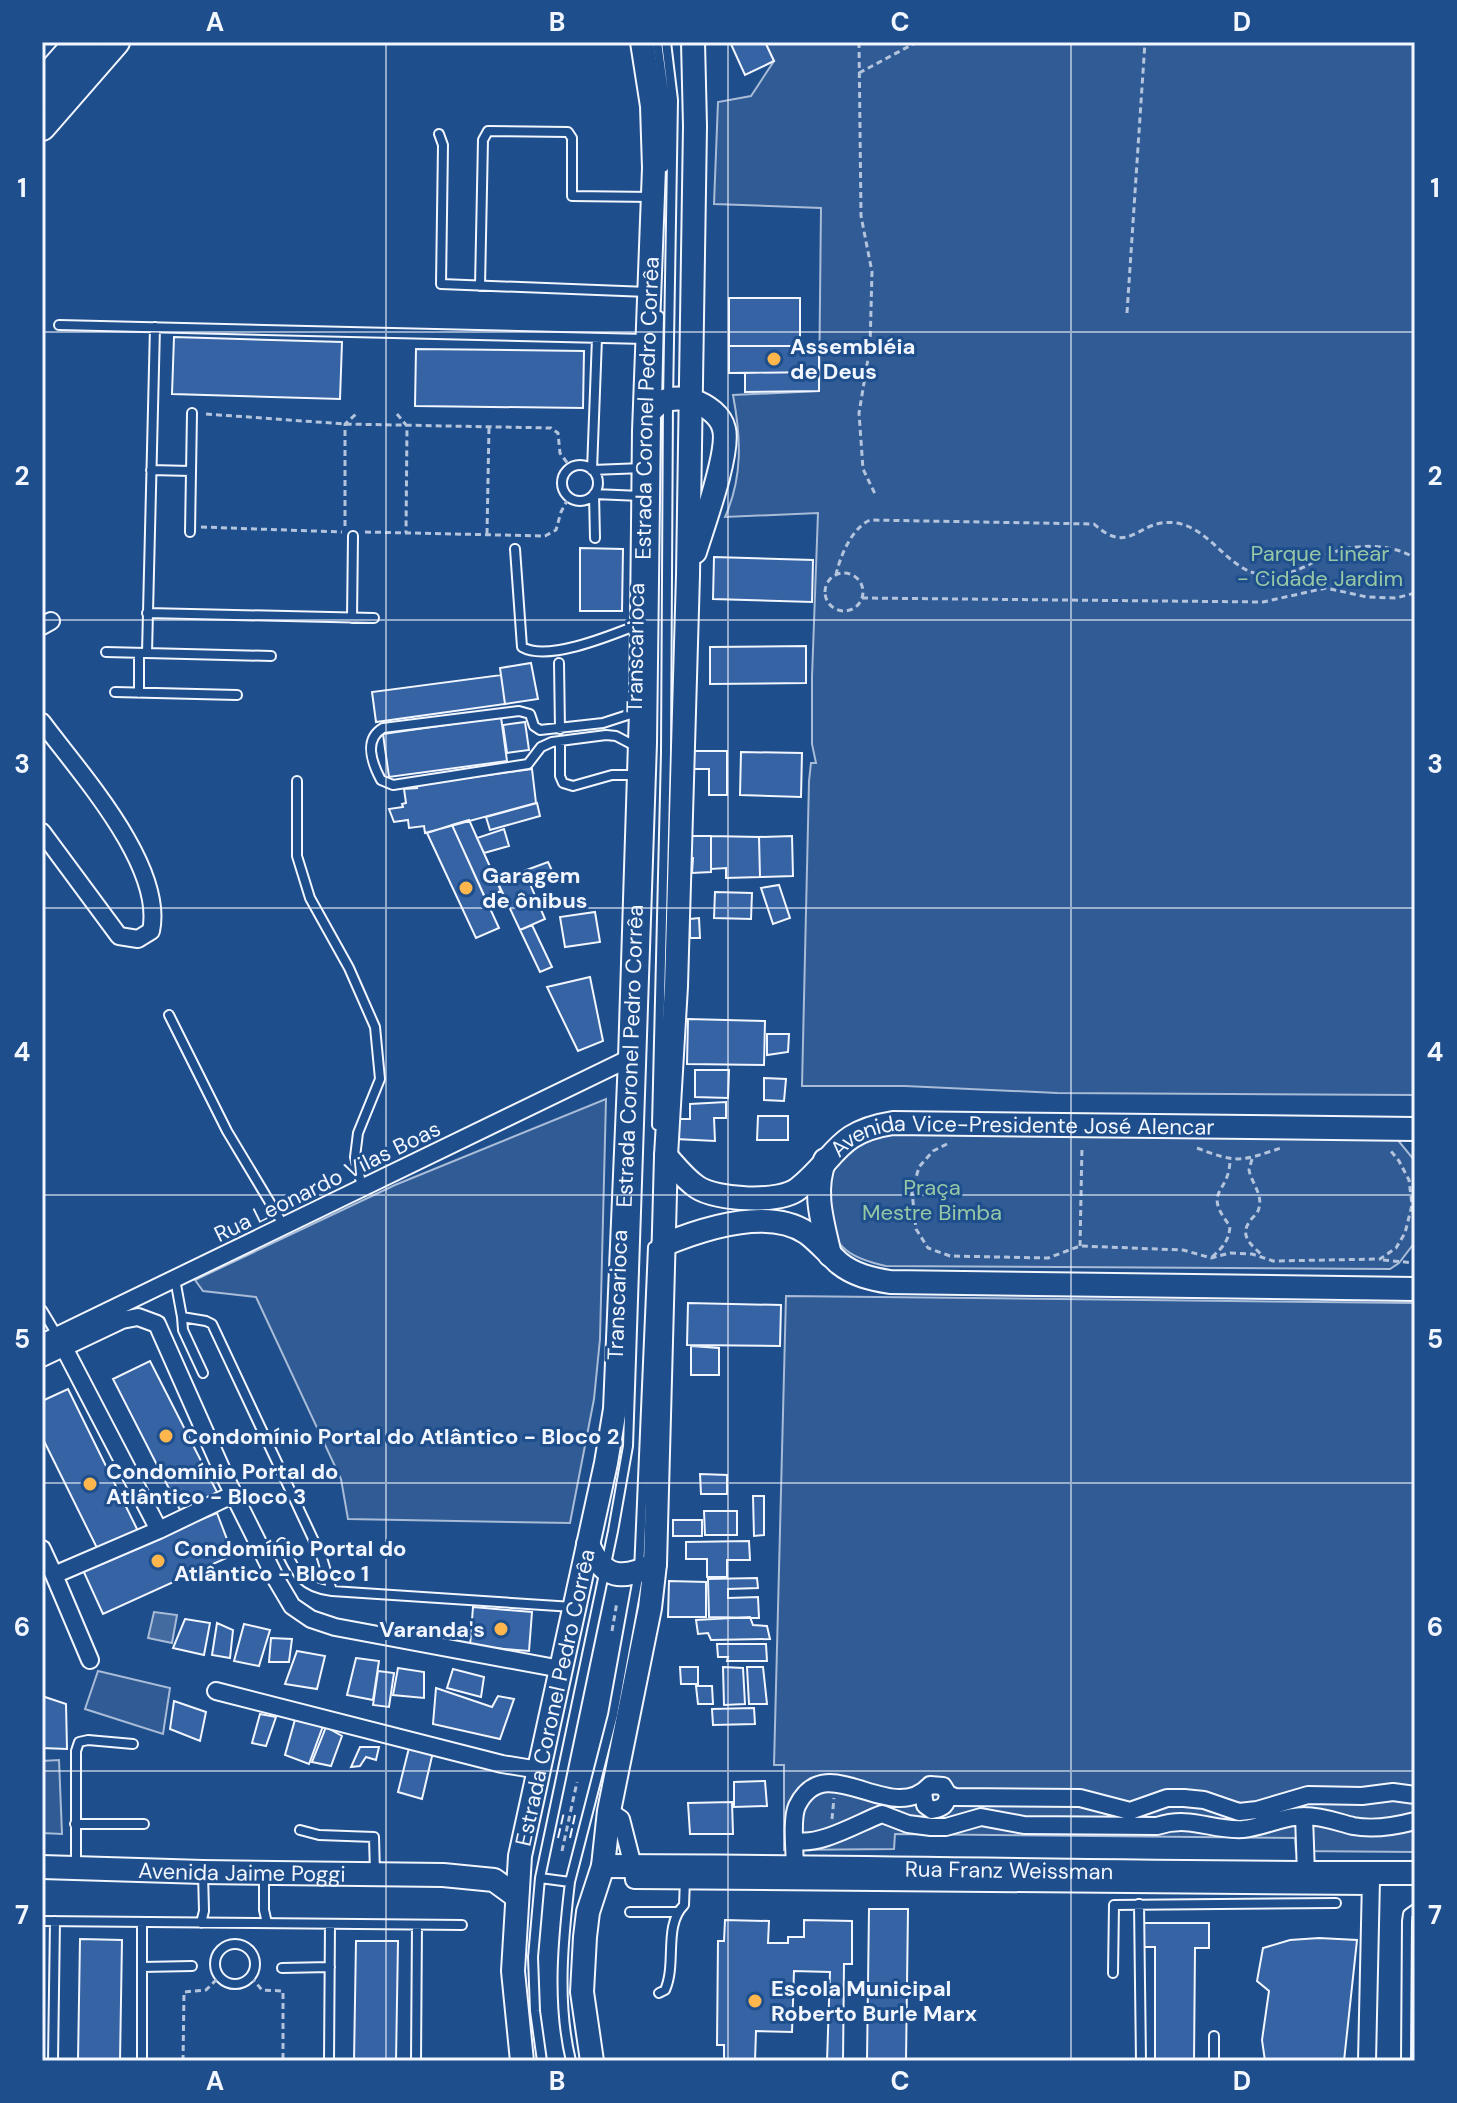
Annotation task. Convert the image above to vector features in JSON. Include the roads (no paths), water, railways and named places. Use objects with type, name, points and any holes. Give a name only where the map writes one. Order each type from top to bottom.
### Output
[{"type":"highway","points":[[42,93],[86,42]]},
{"type":"main road","points":[[42,127],[116,42]]},
{"type":"main road","name":"Estrada Coronel Pedro Corrêa","points":[[522,2061],[513,1971],[520,1856],[615,1409],[641,711],[644,431],[653,197],[652,106],[642,42]]},
{"type":"main road","name":"Estrada Coronel Pedro Corrêa","points":[[592,2061],[582,1992],[588,1912],[603,1866],[609,1811],[650,1608],[647,1568],[658,1239],[666,1156],[676,970],[688,575],[671,402],[695,126],[693,42]]},
{"type":"main road","points":[[644,431],[651,411],[671,402],[713,411],[724,427],[726,440],[688,575]]},
{"type":"main road","name":"Avenida Vice-Presidente José Alencar","points":[[666,1156],[686,1177],[705,1190],[729,1196],[757,1197],[792,1193],[853,1134],[871,1126],[893,1123],[1398,1134]]},
{"type":"main road","points":[[1398,1134],[1415,1142]]},
{"type":"main road","points":[[826,1159],[819,1183],[830,1255]]},
{"type":"main road","points":[[658,1239],[707,1228],[762,1223],[794,1227],[841,1265],[865,1278],[890,1282],[1415,1289]]},
{"type":"main road","points":[[1391,1289],[1415,1266]]},
{"type":"main road","points":[[588,1544],[595,1560],[605,1570],[619,1574],[647,1568]]},
{"type":"main road","name":"Avenida Jaime Poggi","points":[[443,1875],[493,1869],[520,1856]]},
{"type":"main road","name":"Rua Franz Weissman","points":[[603,1866],[633,1866],[686,1874],[795,1868],[1146,1869],[1306,1874],[1371,1880],[1415,1873]]},
{"type":"main road","name":"Avenida Jaime Poggi","points":[[42,1867],[443,1875],[494,1880],[516,1896]]},
{"type":"street","points":[[42,722],[132,845],[144,871],[151,900],[151,931],[138,939],[119,936],[42,832]]},
{"type":"street","name":"Rua Leonardo Vilas Boas","points":[[54,1342],[175,1279],[630,1058]]},
{"type":"street","points":[[42,1358],[54,1342],[122,1320],[138,1317],[157,1324],[234,1494],[292,1606],[311,1619],[335,1627],[561,1669]]},
{"type":"street","points":[[54,1342],[159,1530]]},
{"type":"street","points":[[54,1575],[234,1494]]},
{"type":"street","points":[[42,1549],[90,1660]]},
{"type":"street","points":[[216,1691],[502,1764],[539,1770]]},
{"type":"street","points":[[795,1868],[796,1808],[813,1788],[828,1782],[846,1783],[883,1796],[904,1798],[923,1793],[925,1805],[932,1810],[942,1808],[948,1794],[955,1797],[1080,1798],[1130,1811],[1167,1798],[1184,1798],[1204,1800],[1239,1812],[1308,1795],[1362,1796],[1393,1792],[1415,1795]]},
{"type":"street","points":[[609,1811],[621,1819],[633,1866]]},
{"type":"street","points":[[795,1840],[808,1843],[882,1814],[895,1816],[908,1824],[931,1827],[946,1827],[981,1817],[1024,1825],[1157,1826],[1187,1821],[1244,1829],[1304,1816],[1331,1819],[1357,1827],[1401,1825],[1415,1821]]},
{"type":"street","points":[[1304,1816],[1306,1874]]},
{"type":"street","points":[[686,1874],[963,1881],[1371,1880],[1367,2061]]},
{"type":"lane","points":[[42,69],[66,42]]},
{"type":"lane","name":"Transcarioca","points":[[542,2061],[535,2011],[533,1957],[540,1878],[623,1481],[631,1405],[652,743],[671,402],[666,106],[657,42]]},
{"type":"lane","name":"Transcarioca","points":[[655,1185],[666,767],[671,402],[673,100],[666,42]]},
{"type":"lane","points":[[480,286],[483,140],[488,131],[568,132],[572,138],[572,196],[653,197]]},
{"type":"lane","points":[[439,134],[443,145],[441,284],[649,292]]},
{"type":"lane","points":[[59,325],[647,339]]},
{"type":"lane","points":[[139,693],[147,613],[155,327]]},
{"type":"lane","points":[[595,538],[594,494],[598,482],[592,470],[597,338]]},
{"type":"lane","points":[[190,529],[192,413]]},
{"type":"lane","points":[[643,496],[594,494],[580,501],[569,497],[562,480],[571,468],[578,465],[592,470],[644,468]]},
{"type":"lane","points":[[151,470],[191,471]]},
{"type":"lane","points":[[352,618],[356,534]]},
{"type":"lane","points":[[515,549],[522,647],[530,651],[585,645],[641,624]]},
{"type":"lane","points":[[147,613],[374,618]]},
{"type":"lane","points":[[106,652],[271,656]]},
{"type":"lane","points":[[556,729],[559,663]]},
{"type":"lane","points":[[115,692],[237,695]]},
{"type":"lane","points":[[639,748],[616,736],[606,735],[556,741],[541,747],[528,764],[393,785],[381,780],[371,753],[371,741],[377,732],[398,726],[519,711],[530,714],[537,730],[603,723],[641,711]]},
{"type":"lane","points":[[556,741],[563,783],[573,786],[612,775],[638,775]]},
{"type":"lane","points":[[297,781],[297,856],[310,898],[349,968],[375,1027],[380,1079],[358,1133],[355,1157],[363,1188]]},
{"type":"lane","points":[[169,1015],[227,1131],[284,1226]]},
{"type":"lane","points":[[175,1279],[183,1330],[203,1373]]},
{"type":"lane","points":[[42,1310],[54,1342]]},
{"type":"lane","points":[[182,1317],[212,1324],[322,1558],[332,1591]]},
{"type":"lane","points":[[282,1543],[305,1583],[318,1590],[574,1607]]},
{"type":"lane","points":[[571,2061],[563,1998],[570,1882],[647,1568]]},
{"type":"lane","points":[[76,1868],[76,1751],[79,1742],[133,1744]]},
{"type":"lane","points":[[75,1824],[144,1824]]},
{"type":"lane","points":[[300,1830],[319,1835],[374,1837],[375,1874]]},
{"type":"lane","points":[[201,1923],[204,1911],[203,1872]]},
{"type":"lane","points":[[264,1872],[267,1923]]},
{"type":"lane","points":[[659,1993],[665,1990],[670,1978],[673,1924],[677,1912],[684,1905],[686,1874]]},
{"type":"lane","points":[[540,1878],[570,1882]]},
{"type":"lane","points":[[1113,1973],[1114,1905],[1336,1903]]},
{"type":"lane","points":[[1139,1904],[1141,2061]]},
{"type":"lane","points":[[1406,2061],[1411,1986],[1407,1921],[1408,1914],[1415,1909]]},
{"type":"lane","points":[[630,1912],[677,1912]]},
{"type":"lane","points":[[42,1921],[462,1925]]},
{"type":"lane","points":[[53,2061],[55,1921]]},
{"type":"lane","points":[[142,1923],[142,2061]]},
{"type":"lane","points":[[234,1923],[235,1943]]},
{"type":"lane","points":[[329,2061],[330,1924]]},
{"type":"lane","points":[[416,2061],[417,1925]]},
{"type":"lane","points":[[235,1943],[244,1945],[255,1959],[251,1977],[235,1984],[219,1977],[215,1968],[218,1951],[235,1943]]},
{"type":"lane","points":[[142,1967],[192,1966]]},
{"type":"lane","points":[[282,1968],[330,1967]]},
{"type":"lane","points":[[1214,2036],[1214,2061]]},
{"type":"place","name":"Assembléia de Deus","points":[[774,359]]},
{"type":"place","name":"Garagem de ônibus","points":[[466,888]]},
{"type":"place","name":"Condomínio Portal do Atlântico - Bloco 2","points":[[166,1436]]},
{"type":"place","name":"Condomínio Portal do Atlântico - Bloco 3","points":[[90,1484]]},
{"type":"place","name":"Condomínio Portal do Atlântico - Bloco 1","points":[[158,1561]]},
{"type":"place","name":"Varanda's","points":[[501,1629]]},
{"type":"place","name":"Escola Municipal Roberto Burle Marx","points":[[755,2001]]},
{"type":"park label","name":"Parque Linear - Cidade Jardim","points":[[1320,566]]},
{"type":"park label","name":"Praça Mestre Bimba","points":[[932,1200]]}]
